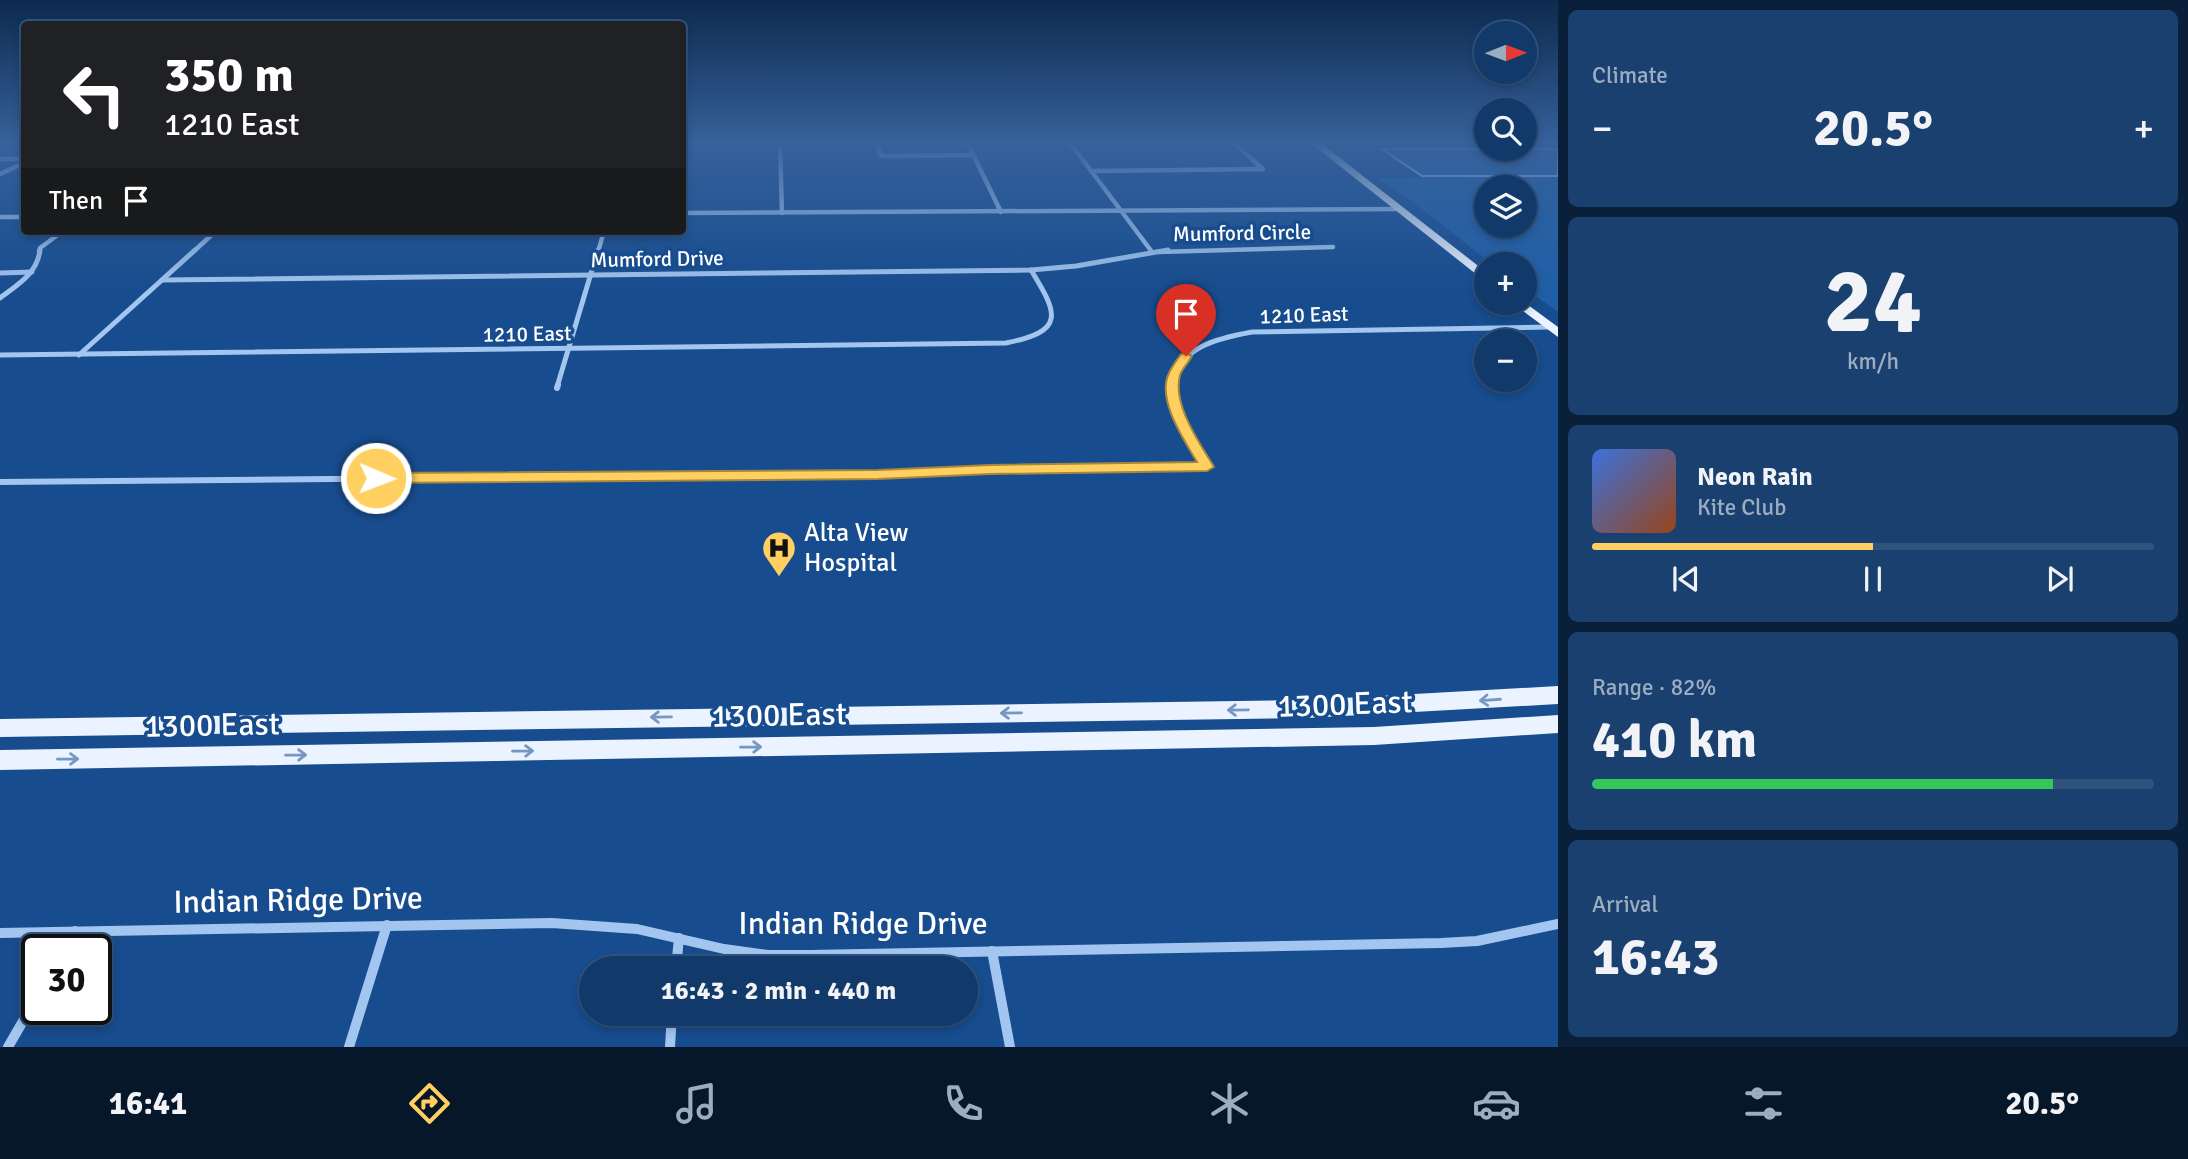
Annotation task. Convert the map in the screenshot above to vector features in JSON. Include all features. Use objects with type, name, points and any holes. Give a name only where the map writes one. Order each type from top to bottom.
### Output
[{"type":"main road","points":[[1377,193],[1474,269]]},
{"type":"main road","points":[[1534,315],[1554,330]]},
{"type":"main road","name":"1300 East","points":[[0,727],[1307,709],[1558,695]]},
{"type":"main road","name":"1300 East","points":[[0,761],[1360,736],[1558,724]]},
{"type":"street","points":[[781,193],[782,213]]},
{"type":"street","points":[[992,193],[1001,212]]},
{"type":"street","points":[[1107,193],[1152,251]]},
{"type":"street","points":[[686,213],[1398,209]]},
{"type":"street","points":[[0,217],[21,216]]},
{"type":"street","points":[[0,298],[33,272],[38,264],[40,248],[58,235]]},
{"type":"street","points":[[79,355],[212,235]]},
{"type":"street","points":[[557,388],[603,235]]},
{"type":"street","name":"Mumford Circle","points":[[1152,251],[1333,247]]},
{"type":"street","name":"Mumford Drive","points":[[162,280],[1031,271],[1076,266],[1152,251]]},
{"type":"street","name":"1210 East","points":[[0,355],[996,343],[1022,340],[1050,323],[1053,311],[1051,305],[1031,271]]},
{"type":"street","points":[[0,272],[33,272]]},
{"type":"street","name":"1210 East","points":[[0,482],[852,475],[990,469],[1207,467],[1180,421],[1173,383],[1174,375],[1186,356],[1208,343],[1243,333],[1290,329],[1554,330]]},
{"type":"street","name":"Indian Ridge Drive","points":[[0,933],[387,925],[593,924],[637,929],[724,949],[768,955],[1441,943],[1477,941],[1558,923]]},
{"type":"street","points":[[349,1047],[387,925]]},
{"type":"street","points":[[677,956],[679,938]]},
{"type":"street","points":[[992,951],[1010,1047]]},
{"type":"street","points":[[8,1047],[21,1025]]},
{"type":"street","points":[[670,1047],[671,1026]]},
{"type":"shaded area","points":[[1399,193],[1474,193],[1474,238],[1537,238],[1537,193],[1558,193],[1558,312],[1537,297],[1537,252],[1477,252]]},
{"type":"place","name":"Alta View Hospital","points":[[779,578]]},
{"type":"route","points":[[376,478],[904,474],[990,469],[1207,467],[1183,427],[1174,401],[1174,375],[1186,356]]}]
